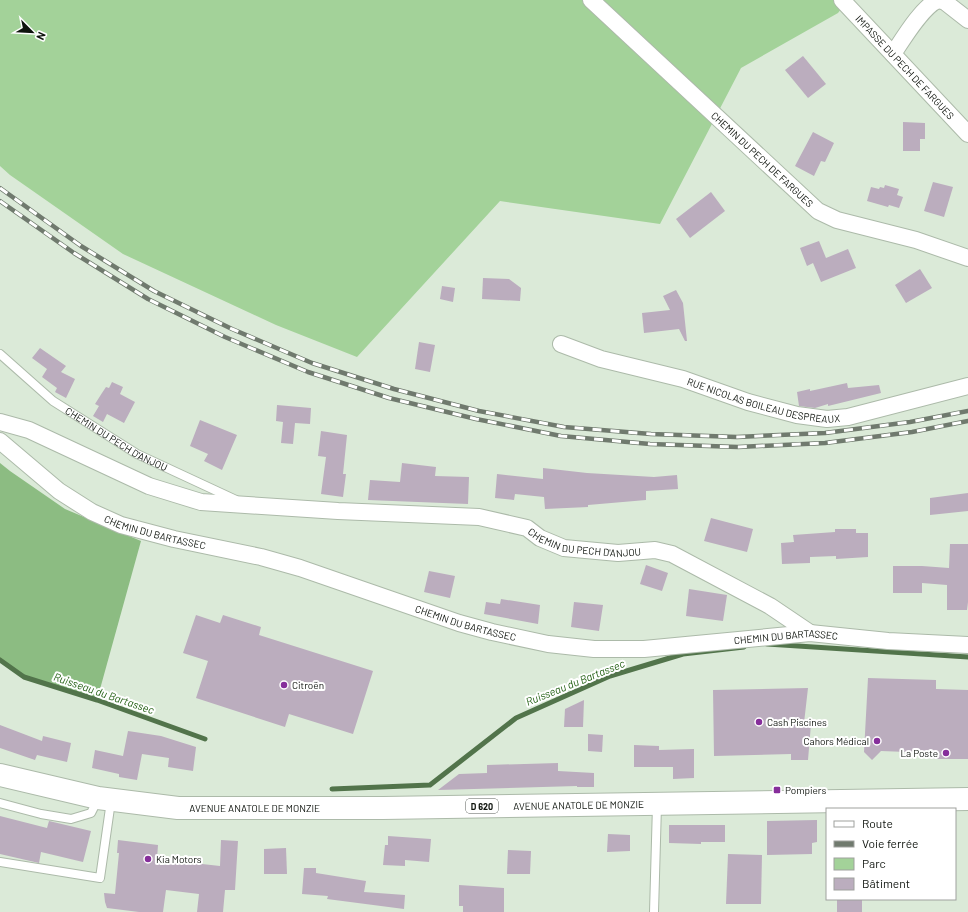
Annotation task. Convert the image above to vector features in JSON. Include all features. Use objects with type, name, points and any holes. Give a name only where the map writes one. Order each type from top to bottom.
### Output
[{"type":"main road","name":"AVENUE ANATOLE DE MONZIE","points":[[0,775],[105,799],[178,808],[383,808],[968,799]]},
{"type":"street","name":"CHEMIN DU PECH DE FARGUES","points":[[592,0],[818,211],[837,220],[916,240],[968,258]]},
{"type":"street","name":"IMPASSE DU PECH DE FARGUES","points":[[842,0],[968,134]]},
{"type":"street","points":[[893,54],[909,30],[932,3],[939,0],[944,2],[968,20]]},
{"type":"street","name":"RUE NICOLAS BOILEAU DESPREAUX","points":[[561,344],[601,359],[683,379],[748,402],[797,415],[827,419],[848,417],[968,386]]},
{"type":"street","name":"CHEMIN DU PECH D'ANJOU","points":[[0,422],[29,430],[149,486],[201,502],[338,511],[479,517],[527,528],[540,538],[564,548],[618,553],[655,550],[672,554],[770,606],[810,633]]},
{"type":"street","name":"CHEMIN DU BARTASSEC","points":[[0,441],[59,491],[92,512],[121,525],[174,539],[261,557],[300,568],[458,623],[548,644],[594,649],[644,649],[810,633],[888,641],[968,644]]},
{"type":"lane","name":"CHEMIN DU PECH D'ANJOU","points":[[0,354],[53,401],[137,454],[246,504]]},
{"type":"lane","points":[[0,803],[40,814],[71,819],[91,813],[105,799]]},
{"type":"lane","points":[[0,862],[100,878],[105,799]]},
{"type":"lane","points":[[654,912],[657,804]]},
{"type":"green space","points":[[0,0],[848,0],[838,13],[741,68],[660,224],[500,201],[357,357],[276,325],[123,254],[10,175],[0,166]]},
{"type":"green space","points":[[0,463],[65,509],[141,541],[97,700],[24,677],[0,660]]},
{"type":"building","points":[[803,56],[826,84],[808,98],[785,70]]},
{"type":"building","points":[[903,122],[925,123],[925,139],[920,139],[920,151],[903,151]]},
{"type":"building","points":[[813,132],[834,143],[825,162],[821,161],[814,176],[795,166]]},
{"type":"building","points":[[933,182],[953,187],[944,217],[924,211]]},
{"type":"building","points":[[885,185],[899,189],[897,195],[903,197],[899,208],[889,205],[888,207],[867,201],[871,187],[879,189],[880,187],[884,188]]},
{"type":"building","points":[[711,192],[725,211],[690,238],[676,219]]},
{"type":"building","points":[[819,241],[826,258],[848,249],[856,268],[821,282],[813,263],[807,266],[800,248]]},
{"type":"building","points":[[920,269],[932,288],[906,303],[895,285]]},
{"type":"building","points":[[483,278],[509,279],[521,288],[520,301],[482,299]]},
{"type":"building","points":[[442,286],[455,288],[453,302],[440,299]]},
{"type":"building","points":[[676,290],[683,303],[687,341],[685,341],[679,329],[644,333],[642,313],[670,310],[663,296]]},
{"type":"building","points":[[419,342],[435,345],[430,372],[415,369]]},
{"type":"building","points":[[40,348],[66,366],[61,372],[75,379],[66,398],[55,392],[57,388],[42,377],[47,369],[32,358]]},
{"type":"building","points":[[112,382],[123,387],[120,394],[135,402],[124,423],[107,414],[103,422],[93,416],[99,406],[95,404],[106,387],[109,388]]},
{"type":"building","points":[[847,383],[848,388],[879,385],[881,393],[828,406],[828,404],[815,408],[799,406],[797,392],[810,389],[810,391]]},
{"type":"building","points":[[277,405],[311,408],[310,424],[295,423],[293,444],[281,443],[283,422],[276,421]]},
{"type":"building","points":[[200,420],[237,435],[222,470],[204,461],[208,454],[190,446]]},
{"type":"building","points":[[321,431],[347,435],[343,474],[346,474],[343,497],[321,494],[326,457],[318,456]]},
{"type":"building","points":[[402,463],[436,467],[435,476],[469,477],[468,504],[368,500],[370,480],[400,482]]},
{"type":"building","points":[[543,468],[587,473],[654,477],[677,475],[678,489],[646,491],[646,500],[588,505],[588,507],[545,509],[544,497],[515,494],[514,500],[495,498],[497,474],[543,479]]},
{"type":"building","points":[[968,493],[968,511],[930,515],[930,498]]},
{"type":"building","points":[[711,518],[753,529],[747,552],[704,541]]},
{"type":"building","points":[[835,529],[856,529],[856,533],[868,533],[868,557],[836,559],[836,556],[810,557],[810,563],[782,564],[781,543],[794,542],[793,535],[835,532]]},
{"type":"building","points":[[950,544],[968,544],[967,610],[947,610],[947,585],[922,583],[922,593],[893,593],[893,566],[949,568]]},
{"type":"building","points":[[646,565],[668,573],[662,591],[640,584]]},
{"type":"building","points":[[429,571],[455,576],[450,598],[424,592]]},
{"type":"building","points":[[689,589],[727,595],[723,621],[686,616]]},
{"type":"building","points":[[501,599],[540,605],[538,624],[484,614],[486,602],[500,604]]},
{"type":"building","points":[[574,602],[603,605],[599,631],[571,627]]},
{"type":"building","name":"Citroën","points":[[196,615],[220,623],[223,615],[261,627],[259,635],[373,671],[353,734],[289,714],[285,727],[196,698],[208,661],[183,653]]},
{"type":"building","points":[[868,678],[936,680],[936,689],[968,690],[968,759],[932,759],[933,753],[881,751],[872,760],[864,752]]},
{"type":"building","points":[[808,688],[804,723],[811,724],[808,760],[791,760],[791,754],[714,756],[713,690]]},
{"type":"building","points":[[584,700],[583,727],[564,727],[565,709]]},
{"type":"building","points":[[0,725],[42,741],[43,736],[71,743],[67,762],[37,755],[35,760],[0,748]]},
{"type":"building","points":[[128,731],[161,736],[196,747],[193,771],[168,767],[169,758],[142,754],[137,780],[119,777],[119,774],[92,768],[95,750],[123,756]]},
{"type":"building","points":[[588,734],[603,735],[602,752],[588,751]]},
{"type":"building","points":[[634,745],[659,746],[659,750],[694,749],[694,778],[673,779],[673,767],[634,767]]},
{"type":"building","points":[[558,763],[558,771],[594,773],[594,787],[577,786],[438,790],[459,774],[487,773],[487,765]]},
{"type":"building","points":[[0,816],[47,828],[49,821],[91,831],[83,862],[41,852],[39,863],[0,854]]},
{"type":"building","points":[[817,820],[817,842],[812,843],[812,854],[767,855],[767,821]]},
{"type":"building","points":[[669,825],[725,825],[725,842],[701,842],[701,844],[669,843]]},
{"type":"building","points":[[608,834],[630,835],[630,851],[607,852]]},
{"type":"building","points":[[388,836],[431,839],[429,862],[405,860],[405,866],[383,865],[385,845],[388,845]]},
{"type":"building","points":[[118,840],[158,845],[157,859],[220,866],[221,840],[238,841],[235,890],[225,890],[223,912],[197,912],[199,894],[166,890],[163,912],[139,912],[107,908],[104,893],[115,894],[119,853],[117,853]]},
{"type":"building","points":[[286,848],[287,874],[264,874],[264,849]]},
{"type":"building","points":[[508,850],[531,851],[530,874],[507,874]]},
{"type":"building","points":[[728,854],[762,855],[761,904],[726,904]]},
{"type":"building","points":[[304,868],[316,868],[316,873],[366,881],[364,892],[405,895],[404,909],[327,899],[328,896],[302,894]]},
{"type":"building","points":[[459,885],[504,888],[504,912],[463,912],[463,906],[459,906]]},
{"type":"building","points":[[837,900],[862,900],[862,912],[837,912]]},
{"type":"waterway","name":"Ruisseau du Bartassec","points":[[767,644],[968,657]]},
{"type":"waterway","name":"Ruisseau du Bartassec","points":[[332,789],[430,785],[516,718],[610,676],[683,654],[744,647]]},
{"type":"waterway","name":"Ruisseau du Bartassec","points":[[0,660],[24,677],[97,700],[205,739]]},
{"type":"railway","points":[[0,188],[81,246],[154,291],[232,329],[312,363],[394,389],[479,411],[564,427],[651,434],[737,437],[825,433],[910,422],[968,411]]},
{"type":"railway","points":[[0,201],[74,253],[148,299],[225,337],[308,372],[389,398],[476,419],[561,436],[650,444],[738,447],[825,443],[912,432],[968,421]]},
{"type":"place","name":"Citroën","points":[[284,685]]},
{"type":"place","name":"Cash Piscines","points":[[759,722]]},
{"type":"place","name":"Cahors Médical","points":[[877,741]]},
{"type":"place","name":"La Poste","points":[[946,753]]},
{"type":"place","name":"Pompiers","points":[[777,790]]},
{"type":"place","name":"Kia Motors","points":[[148,859]]}]
